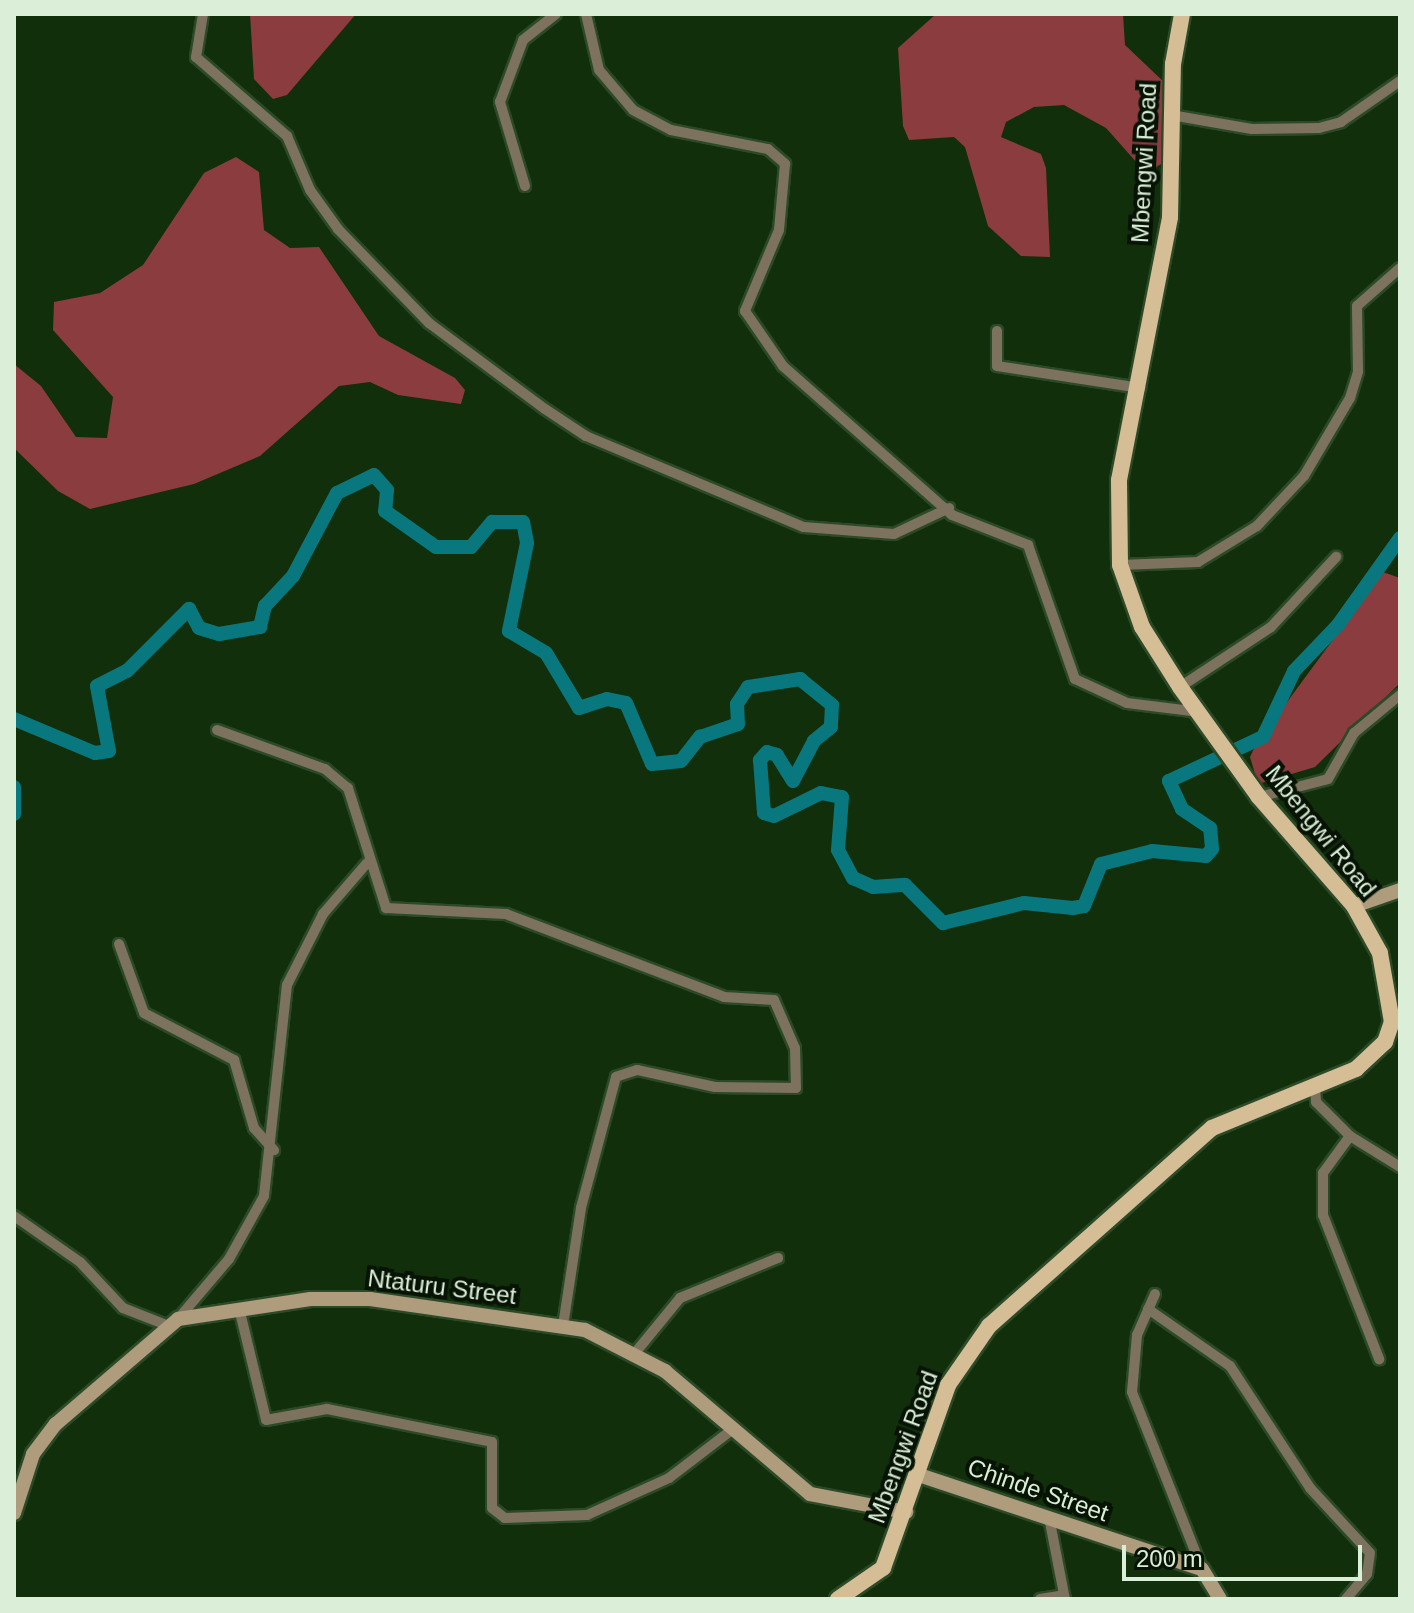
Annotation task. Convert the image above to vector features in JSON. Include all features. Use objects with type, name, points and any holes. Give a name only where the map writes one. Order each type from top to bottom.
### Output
[{"type":"main road","name":"Mbengwi Road","points":[[838,1599],[883,1568],[906,1512],[916,1474],[948,1385],[989,1326],[1212,1128],[1315,1087],[1373,1055],[1392,1022],[1380,953],[1354,906],[1259,797],[1180,687],[1142,627],[1120,565],[1119,480],[1142,388],[1170,217],[1171,115],[1182,14]]},
{"type":"street","points":[[203,14],[196,57],[287,136],[310,190],[338,229],[429,323],[555,416],[586,436],[804,527],[894,534],[949,508]]},
{"type":"street","points":[[525,186],[500,102],[523,40],[556,14]]},
{"type":"street","points":[[586,14],[599,70],[633,110],[671,130],[768,149],[785,164],[779,230],[745,317],[783,366],[958,519],[1028,545],[1075,679],[1127,703],[1199,712]]},
{"type":"street","points":[[1171,115],[1252,129],[1319,128],[1371,105],[1400,81]]},
{"type":"street","points":[[1120,565],[1198,562],[1257,526],[1304,476],[1350,398],[1358,371],[1357,306],[1400,268]]},
{"type":"street","points":[[997,331],[997,366],[1142,388]]},
{"type":"street","points":[[1180,687],[1271,627],[1336,557]]},
{"type":"street","points":[[1259,797],[1328,779],[1354,733],[1400,695]]},
{"type":"street","points":[[217,730],[325,769],[348,788],[358,804],[367,863],[386,908],[506,914],[724,997],[770,998],[787,1028],[800,1073],[793,1089],[715,1087],[637,1070],[616,1077],[581,1208],[563,1325]]},
{"type":"street","points":[[14,1513],[33,1454],[56,1424],[173,1323],[245,1234],[274,1150],[278,1021],[287,985],[323,914],[367,863]]},
{"type":"street","points":[[1354,906],[1400,890]]},
{"type":"street","points":[[119,944],[144,1013],[234,1060],[254,1128],[274,1150]]},
{"type":"street","points":[[1315,1087],[1316,1102],[1350,1136],[1400,1167]]},
{"type":"street","points":[[1350,1136],[1323,1173],[1323,1215],[1379,1359]]},
{"type":"street","points":[[14,1216],[80,1262],[123,1308],[173,1323]]},
{"type":"street","points":[[635,1353],[680,1298],[778,1258]]},
{"type":"street","points":[[1155,1294],[1133,1353],[1132,1392],[1202,1569],[1220,1599]]},
{"type":"street","name":"Ntaturu Street","points":[[173,1323],[239,1308],[370,1299],[563,1325],[635,1353],[810,1494],[906,1512]]},
{"type":"street","points":[[239,1308],[266,1420],[327,1409],[492,1442],[492,1508],[505,1518],[587,1515],[669,1478],[733,1429]]},
{"type":"street","points":[[1148,1309],[1230,1366],[1310,1488],[1366,1548],[1370,1567],[1346,1599]]},
{"type":"street","name":"Chinde Street","points":[[916,1474],[1202,1569]]},
{"type":"street","points":[[1040,1599],[1064,1597],[1049,1517]]},
{"type":"shaded area","points":[[250,14],[356,14],[287,95],[273,99],[254,79]]},
{"type":"shaded area","points":[[936,14],[1123,14],[1125,45],[1165,83],[1173,144],[1161,164],[1146,173],[1106,128],[1064,105],[1034,107],[1006,122],[1001,137],[1041,154],[1046,168],[1050,257],[1021,256],[988,226],[965,147],[954,137],[909,140],[903,126],[898,48]]},
{"type":"shaded area","points":[[236,157],[259,172],[264,230],[290,248],[319,247],[379,336],[455,378],[465,390],[461,404],[398,395],[370,382],[339,386],[260,456],[194,484],[90,509],[58,491],[14,448],[14,364],[41,386],[76,437],[107,438],[113,397],[53,330],[54,302],[100,293],[143,265],[204,173]]},
{"type":"shaded area","points":[[1383,572],[1400,578],[1400,683],[1315,767],[1258,784],[1250,757],[1256,744]]},
{"type":"waterway","points":[[14,719],[95,753],[109,751],[97,686],[127,671],[189,609],[199,628],[219,634],[260,627],[265,606],[293,576],[337,493],[374,475],[387,490],[385,511],[436,547],[471,547],[492,522],[523,522],[527,543],[509,631],[546,653],[579,708],[607,699],[626,703],[652,764],[681,761],[700,737],[738,724],[737,704],[748,687],[800,679],[832,705],[831,727],[814,741],[793,781],[777,755],[767,752],[760,760],[764,813],[774,816],[821,793],[842,797],[838,850],[853,878],[873,887],[905,885],[943,923],[1024,903],[1073,908],[1084,906],[1101,864],[1152,851],[1206,856],[1212,849],[1210,828],[1182,809],[1169,781],[1263,737],[1294,671],[1338,625],[1400,538]]},
{"type":"waterway","points":[[14,787],[14,814]]}]
